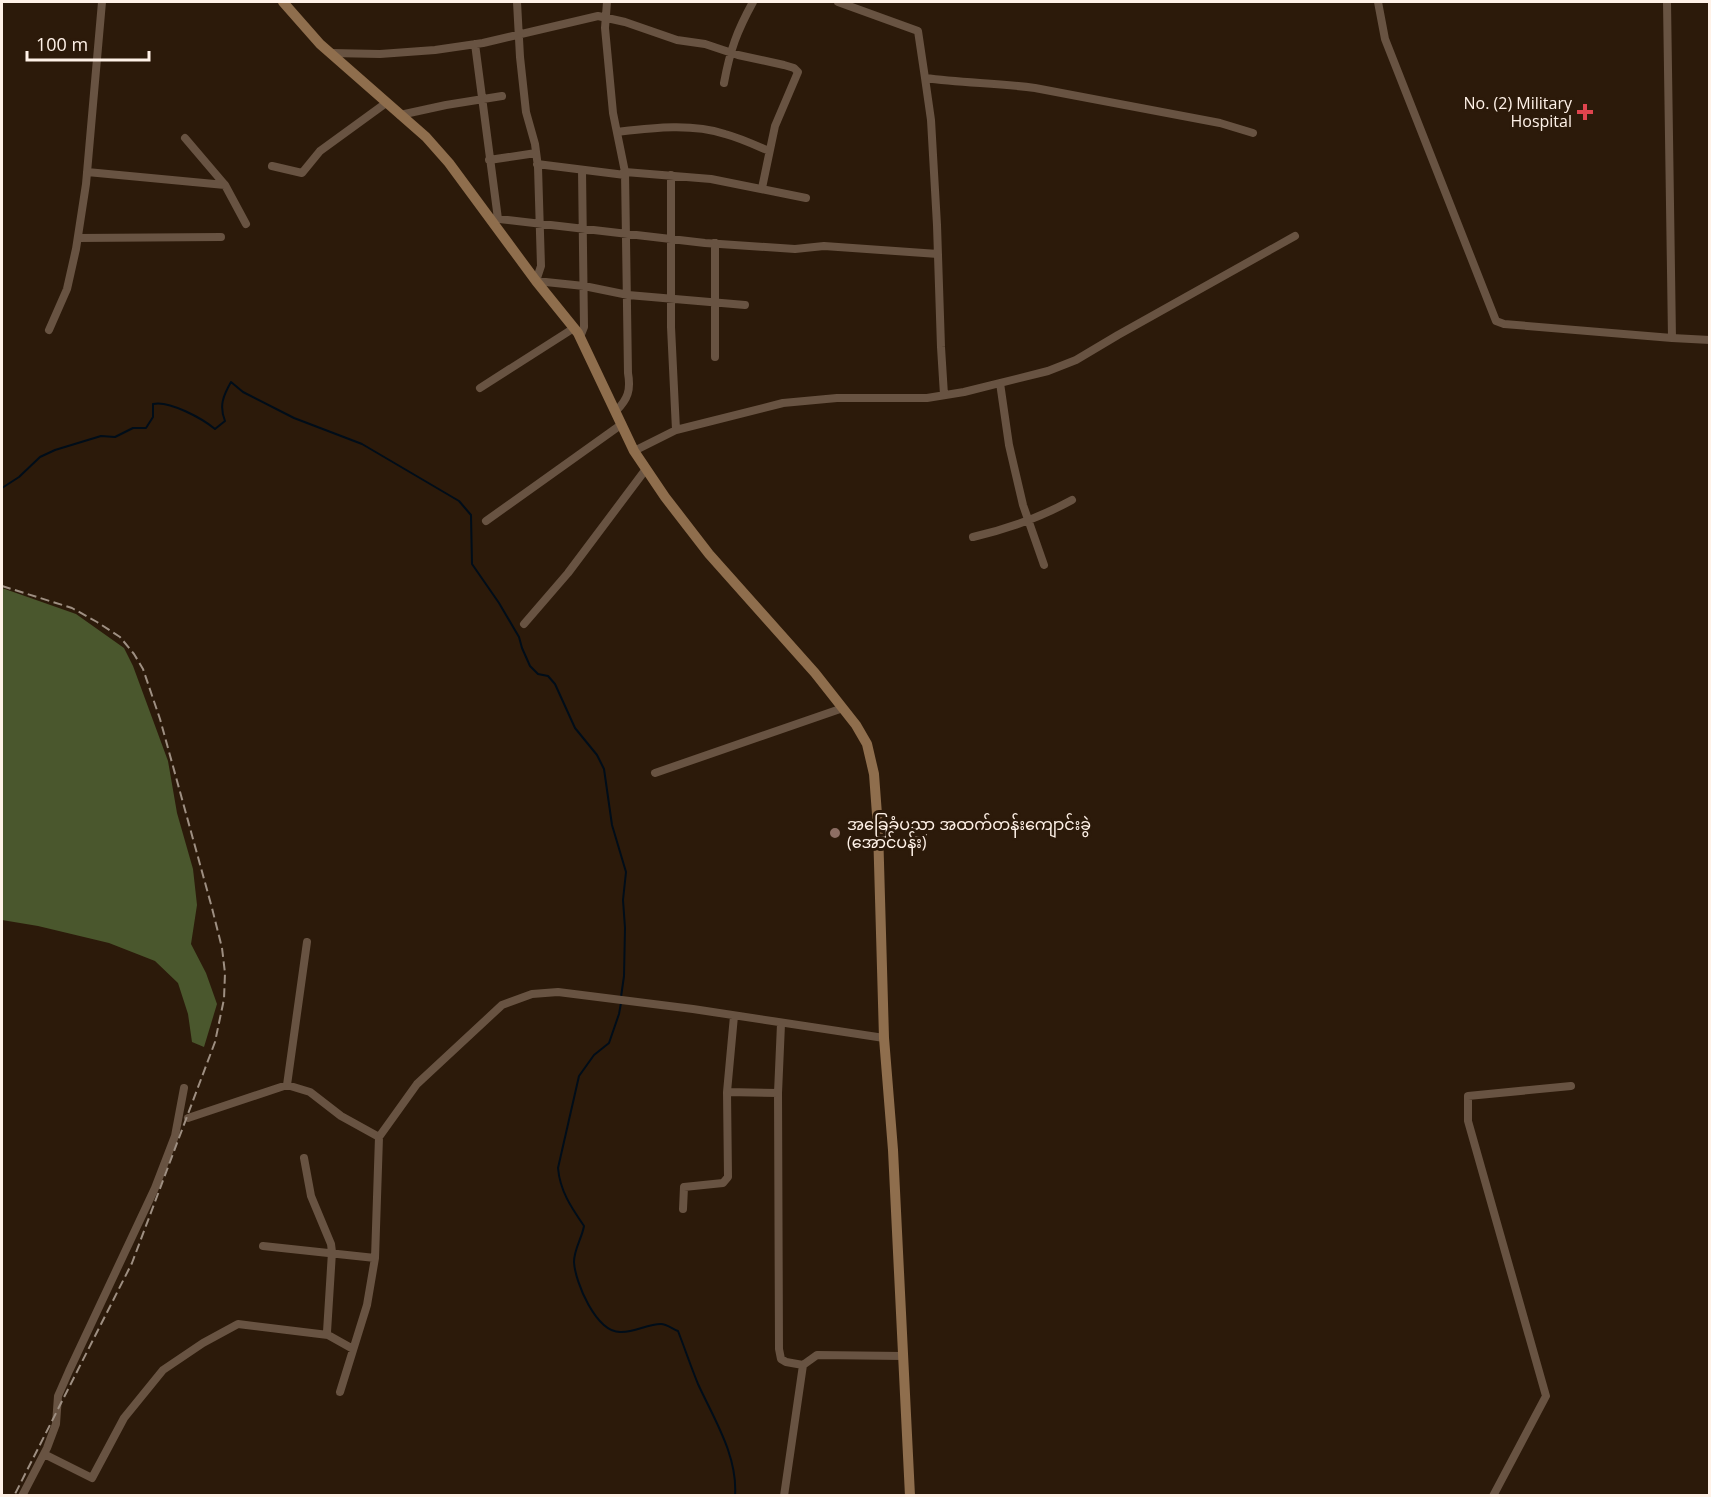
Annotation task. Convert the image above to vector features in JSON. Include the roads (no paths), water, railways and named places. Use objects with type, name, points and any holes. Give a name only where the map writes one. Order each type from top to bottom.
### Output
[{"type":"main road","points":[[283,2],[329,53],[426,137],[495,219],[536,281],[577,332],[634,452],[665,497],[709,554],[815,673],[856,725],[867,744],[874,774],[878,828],[884,1038],[893,1150],[910,1496]]},
{"type":"street","points":[[49,330],[67,289],[78,238],[87,172],[102,2]]},
{"type":"street","points":[[517,2],[526,112],[537,164],[541,266],[536,281],[671,300],[745,305]]},
{"type":"street","points":[[607,2],[605,28],[613,113],[625,174],[627,235],[630,386],[628,396],[616,411]]},
{"type":"street","points":[[724,83],[730,52],[738,29],[753,2]]},
{"type":"street","points":[[837,2],[918,31],[931,120],[944,395]]},
{"type":"street","points":[[1378,2],[1385,39],[1496,321],[1504,324],[1710,340]]},
{"type":"street","points":[[1667,2],[1672,338]]},
{"type":"street","points":[[329,53],[380,54],[435,50],[475,44],[598,16],[677,40],[705,44],[794,68],[798,72],[775,126],[762,189]]},
{"type":"street","points":[[475,44],[495,219],[715,243],[795,249],[824,246],[938,254]]},
{"type":"street","points":[[925,78],[960,83],[1006,84],[1035,88],[1220,123],[1252,133]]},
{"type":"street","points":[[400,115],[502,96]]},
{"type":"street","points":[[272,166],[302,173],[320,152],[386,103]]},
{"type":"street","points":[[617,132],[698,128],[725,133],[769,151]]},
{"type":"street","points":[[185,138],[225,185],[246,224]]},
{"type":"street","points":[[489,160],[536,153]]},
{"type":"street","points":[[537,164],[582,171],[671,174],[711,179],[806,198]]},
{"type":"street","points":[[480,388],[584,327],[582,171]]},
{"type":"street","points":[[87,172],[225,185]]},
{"type":"street","points":[[671,174],[672,382],[676,430]]},
{"type":"street","points":[[634,452],[676,430],[783,403],[837,398],[927,398],[1048,371],[1076,360],[1295,236]]},
{"type":"street","points":[[78,238],[221,237]]},
{"type":"street","points":[[715,243],[716,357]]},
{"type":"street","points":[[1000,383],[1009,445],[1029,521],[1044,565]]},
{"type":"street","points":[[486,521],[622,424]]},
{"type":"street","points":[[524,624],[568,573],[646,469]]},
{"type":"street","points":[[973,537],[1029,521],[1072,500]]},
{"type":"street","points":[[655,773],[843,708]]},
{"type":"street","points":[[287,1085],[307,942]]},
{"type":"street","points":[[340,1392],[367,1305],[375,1258],[379,1137],[417,1084],[502,1005],[532,994],[558,992],[884,1038]]},
{"type":"street","points":[[683,1209],[684,1187],[723,1183],[728,1177],[727,1092],[734,1016]]},
{"type":"street","points":[[781,1024],[778,1093],[779,1349],[781,1359],[803,1365]]},
{"type":"street","points":[[188,1118],[287,1085],[310,1092],[341,1116],[379,1137]]},
{"type":"street","points":[[1493,1496],[1546,1396],[1468,1121],[1468,1096],[1571,1086]]},
{"type":"street","points":[[22,1496],[44,1454],[56,1424],[58,1396],[155,1188],[176,1136],[184,1088]]},
{"type":"street","points":[[727,1092],[778,1093]]},
{"type":"street","points":[[304,1158],[311,1196],[331,1244],[328,1335]]},
{"type":"street","points":[[263,1246],[375,1258]]},
{"type":"street","points":[[44,1454],[92,1478],[124,1418],[163,1370],[203,1343],[238,1324],[328,1335],[353,1349]]},
{"type":"street","points":[[784,1496],[803,1365],[817,1354],[903,1356]]},
{"type":"waterway","points":[[2,488],[19,477],[40,457],[55,450],[101,436],[115,437],[133,428],[146,428],[153,417],[153,404],[176,408],[215,429],[225,421],[222,411],[223,401],[231,382],[243,392],[294,418],[362,444],[459,501],[471,515],[472,564],[519,637],[530,666],[538,674],[548,676],[555,684],[575,728],[597,755],[604,769],[612,825],[626,872],[623,900],[624,976],[621,997]]},
{"type":"waterway","points":[[621,1003],[609,1043],[594,1055],[579,1076],[558,1168],[564,1191],[584,1226],[574,1257],[575,1271],[588,1304],[595,1315],[611,1330],[625,1332],[661,1324],[678,1331],[698,1384],[729,1452],[735,1481],[735,1496]]},
{"type":"railway","points":[[2,586],[72,608],[97,622],[120,637],[143,669],[160,719],[212,908],[222,948],[225,973],[224,999],[215,1042],[132,1263],[14,1496]]},
{"type":"place","name":"No. (2) Military Hospital","points":[[1585,112]]},
{"type":"place","name":"အခြေခံပညာ အထက်တန်းကျောင်းခွဲ (အောင်ပန်း)","points":[[835,833]]}]
